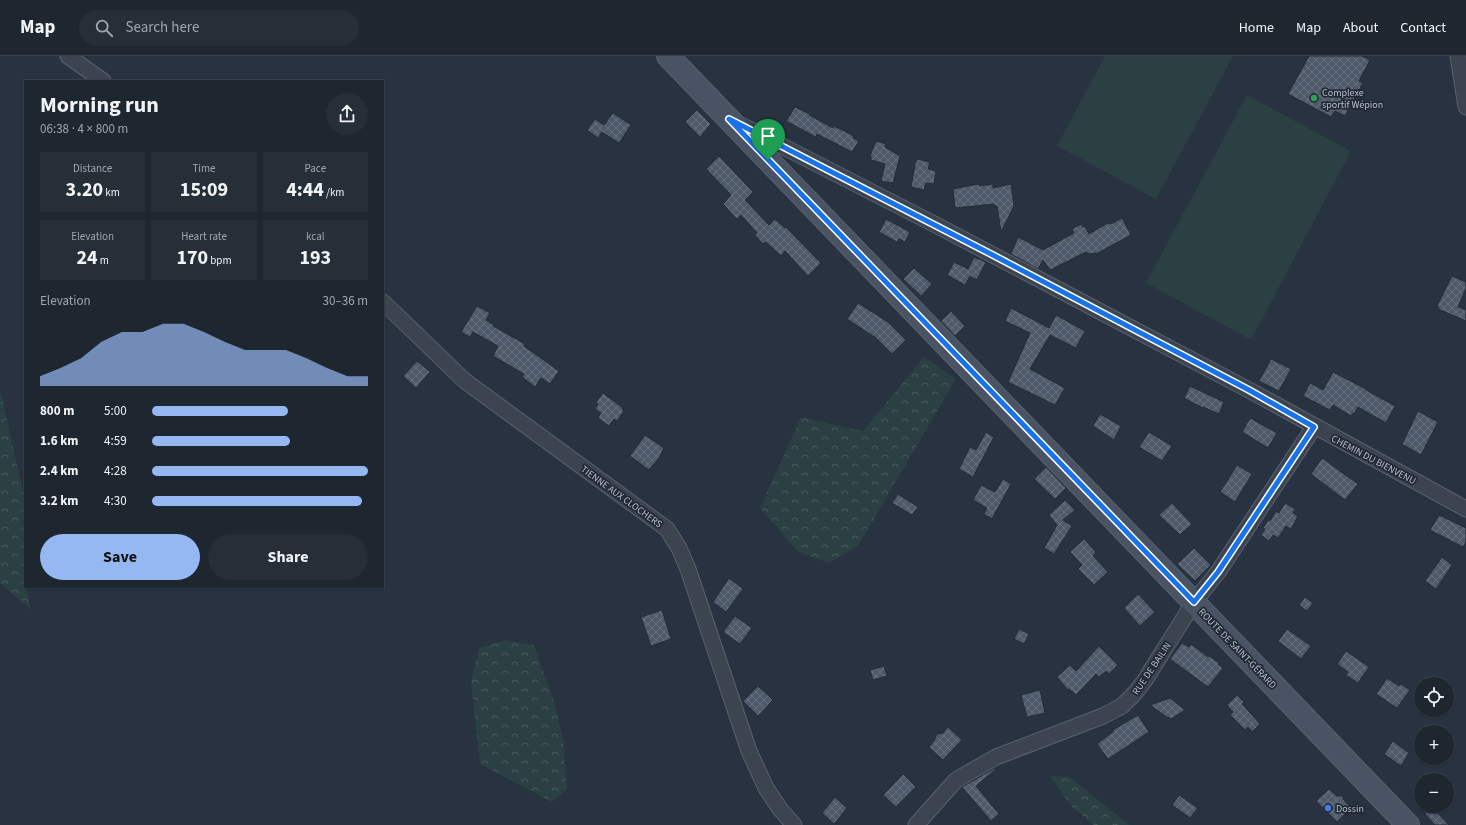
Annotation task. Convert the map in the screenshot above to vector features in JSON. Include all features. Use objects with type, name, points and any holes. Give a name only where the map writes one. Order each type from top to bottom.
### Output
[{"type":"main road","name":"ROUTE DE SAINT-GÉRARD","points":[[668,56],[1408,825]]},
{"type":"street","points":[[68,56],[102,80]]},
{"type":"street","points":[[1458,56],[1466,107]]},
{"type":"street","name":"CHEMIN DU BIENVENU","points":[[729,119],[1249,390],[1466,509]]},
{"type":"street","name":"TIENNE AUX CLOCHERS","points":[[384,303],[465,381],[667,529],[679,548],[688,569],[749,751],[766,788],[780,809],[794,825]]},
{"type":"street","name":"RUE DE BAILIN","points":[[916,825],[956,780],[996,757],[1103,716],[1122,706],[1136,692],[1146,680],[1194,602],[1218,572],[1314,427]]},
{"type":"green space","points":[[1105,56],[1233,56],[1156,199],[1057,146]]},
{"type":"green space","points":[[1247,95],[1351,151],[1251,340],[1146,283]]},
{"type":"green space","points":[[924,357],[956,379],[858,546],[829,563],[798,552],[760,508],[801,417],[863,431]]},
{"type":"green space","points":[[0,389],[24,496],[24,588],[26,588],[31,610],[0,583]]},
{"type":"green space","points":[[505,640],[534,645],[554,702],[563,739],[567,789],[552,802],[480,764],[471,681],[479,648]]},
{"type":"green space","points":[[1050,776],[1070,777],[1129,825],[1094,825],[1072,807]]},
{"type":"building","points":[[1309,56],[1362,56],[1370,60],[1359,81],[1363,83],[1345,116],[1335,111],[1331,117],[1288,94]]},
{"type":"building","points":[[795,107],[833,128],[834,126],[854,136],[853,138],[859,141],[852,152],[817,134],[816,137],[786,121]]},
{"type":"building","points":[[697,110],[711,124],[700,137],[685,122]]},
{"type":"building","points":[[613,113],[631,125],[619,143],[602,132],[598,138],[587,130],[595,119],[604,125]]},
{"type":"building","points":[[876,141],[886,144],[885,147],[900,156],[893,183],[881,181],[885,164],[871,160],[870,156]]},
{"type":"building","points":[[719,156],[753,192],[745,200],[769,225],[775,219],[785,228],[786,227],[821,263],[808,276],[785,251],[781,256],[766,242],[763,244],[755,235],[757,233],[741,215],[737,219],[723,204],[731,195],[706,169]]},
{"type":"building","points":[[917,159],[930,162],[928,169],[936,171],[934,184],[926,183],[924,190],[911,187]]},
{"type":"building","points":[[978,184],[980,186],[993,184],[993,188],[1011,184],[1014,206],[1001,232],[997,206],[994,204],[955,208],[953,189]]},
{"type":"building","points":[[1122,218],[1131,235],[1096,254],[1089,254],[1086,252],[1050,270],[1043,260],[1038,269],[1011,254],[1018,237],[1043,250],[1074,233],[1072,229],[1081,224],[1085,227],[1089,234],[1108,223],[1111,224]]},
{"type":"building","points":[[886,219],[910,232],[905,242],[899,239],[897,242],[879,232]]},
{"type":"building","points":[[974,257],[986,262],[977,280],[970,276],[965,285],[947,275],[954,262],[968,269]]},
{"type":"building","points":[[914,268],[932,284],[921,296],[903,279]]},
{"type":"building","points":[[1452,276],[1466,282],[1466,288],[1458,307],[1466,310],[1466,321],[1438,309],[1439,307],[1437,306]]},
{"type":"building","points":[[858,303],[888,322],[906,340],[892,354],[876,338],[847,319]]},
{"type":"building","points":[[477,306],[490,313],[486,320],[494,325],[493,326],[525,344],[524,346],[559,371],[550,384],[541,378],[535,387],[522,377],[524,374],[493,356],[498,346],[473,332],[470,337],[461,332]]},
{"type":"building","points":[[1011,308],[1049,328],[1056,315],[1085,331],[1076,348],[1050,335],[1030,369],[1065,388],[1055,405],[1008,382],[1030,333],[1005,321]]},
{"type":"building","points":[[951,311],[965,326],[955,336],[941,321]]},
{"type":"building","points":[[1271,359],[1291,369],[1279,391],[1259,381]]},
{"type":"building","points":[[417,361],[430,372],[416,388],[403,376]]},
{"type":"building","points":[[1333,372],[1395,406],[1386,423],[1358,407],[1351,416],[1333,405],[1330,410],[1303,396],[1310,383],[1323,390]]},
{"type":"building","points":[[1190,386],[1224,402],[1219,414],[1184,398]]},
{"type":"building","points":[[603,393],[623,408],[622,409],[624,411],[617,421],[614,419],[609,426],[598,418],[601,413],[595,409],[598,404],[596,402]]},
{"type":"building","points":[[1418,411],[1438,422],[1421,455],[1402,444]]},
{"type":"building","points":[[1100,414],[1121,426],[1114,440],[1093,426]]},
{"type":"building","points":[[1250,418],[1277,433],[1268,448],[1242,432]]},
{"type":"building","points":[[986,432],[994,437],[973,477],[959,469],[970,447],[976,450]]},
{"type":"building","points":[[1149,432],[1172,446],[1162,461],[1139,447]]},
{"type":"building","points":[[645,435],[664,448],[659,458],[649,470],[630,456]]},
{"type":"building","points":[[1322,458],[1358,484],[1345,500],[1311,474]]},
{"type":"building","points":[[1237,465],[1252,474],[1235,502],[1220,492]]},
{"type":"building","points":[[1046,467],[1066,488],[1055,499],[1034,479]]},
{"type":"building","points":[[1003,479],[1011,484],[992,519],[984,514],[987,508],[973,500],[981,485],[995,492]]},
{"type":"building","points":[[898,494],[918,507],[912,515],[892,503]]},
{"type":"building","points":[[1065,500],[1075,510],[1063,520],[1072,526],[1054,554],[1044,548],[1057,525],[1049,515]]},
{"type":"building","points":[[1172,503],[1192,524],[1180,535],[1159,515]]},
{"type":"building","points":[[1285,503],[1295,509],[1293,513],[1298,516],[1291,529],[1286,526],[1278,538],[1273,535],[1269,541],[1261,535],[1265,529],[1263,528],[1268,520],[1270,521],[1276,511],[1279,513]]},
{"type":"building","points":[[1439,515],[1466,528],[1466,542],[1463,547],[1430,530]]},
{"type":"building","points":[[1084,539],[1096,552],[1093,556],[1108,572],[1094,585],[1078,569],[1082,565],[1070,552]]},
{"type":"building","points":[[1194,548],[1211,565],[1195,581],[1177,564]]},
{"type":"building","points":[[1442,557],[1452,565],[1436,589],[1425,581]]},
{"type":"building","points":[[729,578],[743,589],[726,612],[713,602]]},
{"type":"building","points":[[1138,594],[1155,612],[1140,626],[1124,608]]},
{"type":"building","points":[[1305,597],[1313,603],[1307,611],[1299,605]]},
{"type":"building","points":[[662,610],[671,639],[651,646],[641,617]]},
{"type":"building","points":[[735,616],[752,628],[740,644],[723,632]]},
{"type":"building","points":[[1019,629],[1029,634],[1024,644],[1014,639]]},
{"type":"building","points":[[1287,629],[1311,646],[1301,659],[1278,641]]},
{"type":"building","points":[[1182,643],[1189,647],[1191,644],[1208,657],[1209,656],[1219,663],[1218,664],[1223,668],[1208,687],[1170,659]]},
{"type":"building","points":[[1099,646],[1118,665],[1109,674],[1106,671],[1099,677],[1096,674],[1076,695],[1069,689],[1068,690],[1057,677],[1070,665],[1076,671]]},
{"type":"building","points":[[1346,651],[1369,667],[1358,683],[1346,675],[1348,672],[1337,664]]},
{"type":"building","points":[[884,666],[887,676],[873,680],[870,670]]},
{"type":"building","points":[[1387,678],[1399,686],[1401,684],[1410,690],[1397,708],[1376,694]]},
{"type":"building","points":[[758,686],[773,700],[758,716],[743,701]]},
{"type":"building","points":[[1040,690],[1045,713],[1027,717],[1021,695]]},
{"type":"building","points":[[1237,695],[1244,702],[1242,704],[1260,724],[1252,732],[1248,727],[1245,730],[1230,715],[1233,712],[1227,705]]},
{"type":"building","points":[[1170,698],[1185,710],[1171,719],[1150,705]]},
{"type":"building","points":[[1138,715],[1149,732],[1108,759],[1097,744],[1114,731],[1113,730]]},
{"type":"building","points":[[948,727],[962,740],[943,760],[929,747],[937,734],[943,733]]},
{"type":"building","points":[[1393,741],[1409,753],[1401,766],[1384,754]]},
{"type":"building","points":[[995,768],[996,769],[976,786],[999,814],[991,821],[962,787]]},
{"type":"building","points":[[903,774],[916,787],[896,807],[883,795]]},
{"type":"building","points":[[1329,789],[1337,796],[1343,796],[1343,799],[1351,808],[1337,822],[1316,801]]},
{"type":"building","points":[[1179,795],[1198,808],[1190,818],[1172,805]]},
{"type":"building","points":[[835,797],[847,808],[834,824],[822,813]]},
{"type":"building","points":[[1438,813],[1449,825],[1435,825],[1425,814]]},
{"type":"place","name":"Complexe sportif Wépion","points":[[1314,98]]},
{"type":"place","name":"Dossin","points":[[1328,808]]},
{"type":"route","points":[[729,119],[938,226],[1249,390],[1314,427],[1218,572],[1194,602],[1116,522],[768,160],[729,119]]}]
